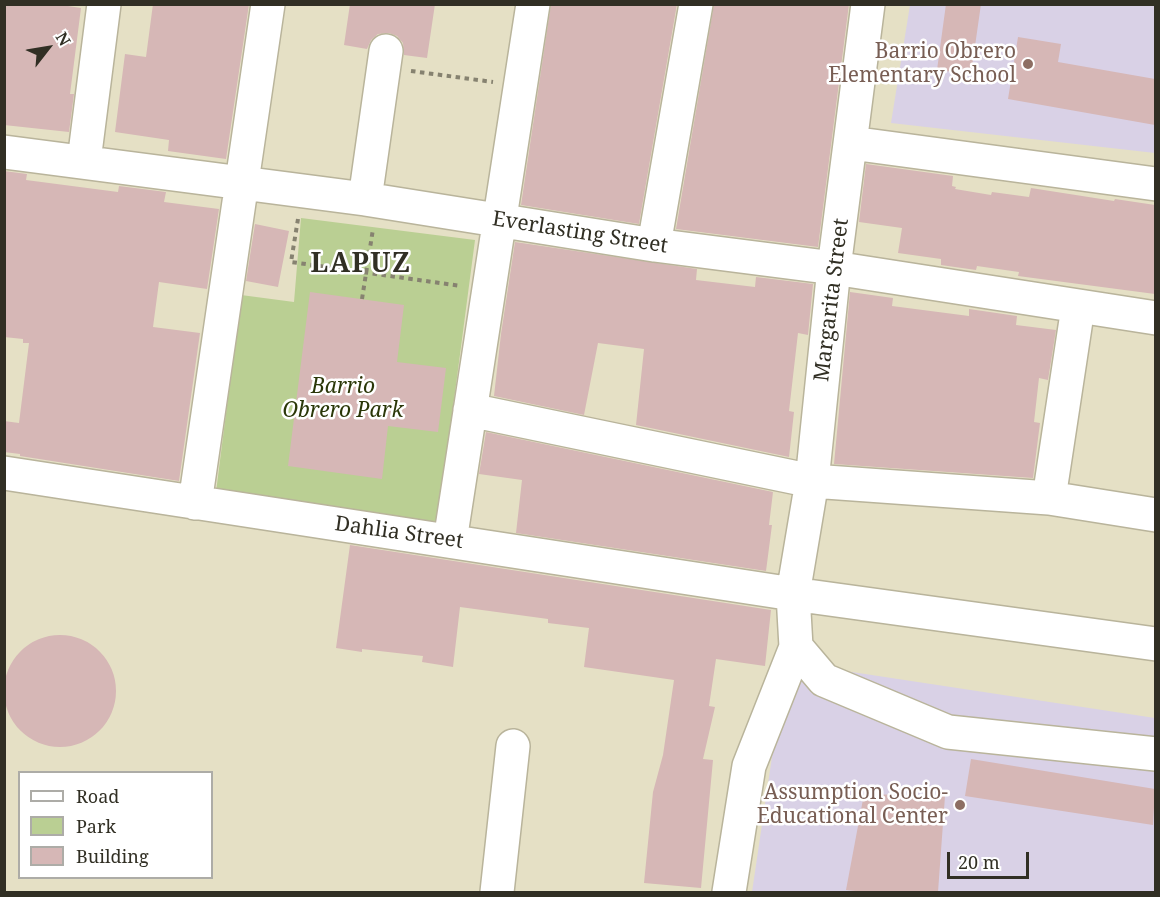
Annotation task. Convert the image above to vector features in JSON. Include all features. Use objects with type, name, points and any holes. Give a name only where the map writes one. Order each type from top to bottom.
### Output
[{"type":"street","points":[[84,161],[104,4]]},
{"type":"street","points":[[195,503],[268,4]]},
{"type":"street","points":[[450,541],[533,4]]},
{"type":"street","points":[[654,244],[696,4]]},
{"type":"street","name":"Margarita Street","points":[[796,647],[793,594],[812,481],[834,268],[868,4]]},
{"type":"street","points":[[371,200],[384,67]]},
{"type":"street","points":[[851,143],[1155,184]]},
{"type":"street","name":"Everlasting Street","points":[[4,152],[302,190],[654,244],[834,268],[1155,318]]},
{"type":"street","points":[[1048,498],[1078,307]]},
{"type":"street","points":[[470,410],[812,481],[1048,498],[1155,515]]},
{"type":"street","name":"Dahlia Street","points":[[4,473],[793,594],[1155,644]]},
{"type":"street","points":[[729,892],[749,766],[796,647],[824,680],[948,732],[1155,754]]},
{"type":"street","points":[[497,892],[513,746]]},
{"type":"path","points":[[384,67],[396,72],[404,70],[520,86]]},
{"type":"path","points":[[302,190],[291,262],[488,290]]},
{"type":"path","points":[[363,299],[371,200]]},
{"type":"shaded area","name":"Barrio Obrero Elementary School","points":[[910,5],[1155,5],[1155,153],[891,123]]},
{"type":"shaded area","name":"Assumption Socio- Educational Center","points":[[786,662],[1155,718],[1155,892],[752,892]]},
{"type":"green space","name":"Barrio Obrero Park","points":[[301,218],[475,240],[438,522],[216,492],[241,295],[294,302]]},
{"type":"building","points":[[4,4],[55,4],[81,8],[70,94],[74,94],[69,132],[4,125]]},
{"type":"building","points":[[153,4],[249,4],[226,159],[168,151],[169,140],[115,132],[125,54],[146,57]]},
{"type":"building","points":[[350,4],[435,4],[427,58],[404,55],[403,43],[397,36],[389,33],[378,34],[371,40],[367,49],[344,45]]},
{"type":"building","points":[[551,4],[677,4],[639,224],[521,205]]},
{"type":"building","points":[[714,4],[849,4],[818,247],[676,229]]},
{"type":"building","points":[[946,4],[981,4],[971,74],[937,70]]},
{"type":"building","points":[[1018,37],[1061,44],[1058,62],[1155,79],[1155,125],[1008,99]]},
{"type":"building","points":[[866,164],[953,176],[952,186],[956,187],[955,189],[991,195],[992,192],[1029,197],[1031,188],[1155,205],[1155,294],[1018,276],[1019,272],[977,266],[976,270],[941,265],[941,259],[898,253],[902,228],[859,222]]},
{"type":"building","points":[[4,171],[27,174],[26,180],[118,192],[119,186],[166,192],[164,202],[219,209],[207,289],[159,282],[153,327],[200,333],[179,481],[4,452],[4,421],[19,423],[29,343],[23,343],[23,339],[4,337]]},
{"type":"building","points":[[255,224],[289,231],[278,287],[246,281]]},
{"type":"building","points":[[515,242],[697,269],[696,280],[755,287],[756,277],[813,284],[808,335],[798,333],[789,411],[794,412],[789,457],[636,425],[644,349],[598,343],[584,415],[494,396]]},
{"type":"building","points":[[310,292],[404,305],[397,362],[446,368],[438,432],[388,426],[382,479],[288,466]]},
{"type":"building","points":[[850,292],[893,298],[892,306],[969,316],[969,309],[1017,316],[1016,325],[1056,330],[1048,380],[1039,378],[1034,422],[1040,423],[1033,478],[834,464]]},
{"type":"building","points":[[486,432],[773,492],[769,525],[772,525],[766,571],[516,533],[522,480],[479,474]]},
{"type":"building","points":[[350,545],[771,610],[765,666],[716,659],[709,706],[715,707],[703,759],[713,760],[701,888],[644,883],[653,792],[663,755],[674,680],[584,667],[589,628],[548,623],[548,619],[460,607],[453,667],[422,662],[423,656],[336,648]]},
{"type":"building","points":[[60,635],[82,639],[100,651],[112,669],[116,691],[112,713],[100,731],[82,743],[60,747],[38,743],[20,731],[8,713],[4,691],[8,669],[20,651],[38,639]]},
{"type":"building","points":[[971,759],[1155,789],[1153,825],[965,796]]},
{"type":"building","points":[[864,794],[945,796],[938,892],[846,890]]},
{"type":"place","name":"Barrio Obrero Elementary School","points":[[1028,64]]},
{"type":"place","name":"Assumption Socio- Educational Center","points":[[960,805]]},
{"type":"district","name":"LAPUZ","points":[[361,264]]}]
